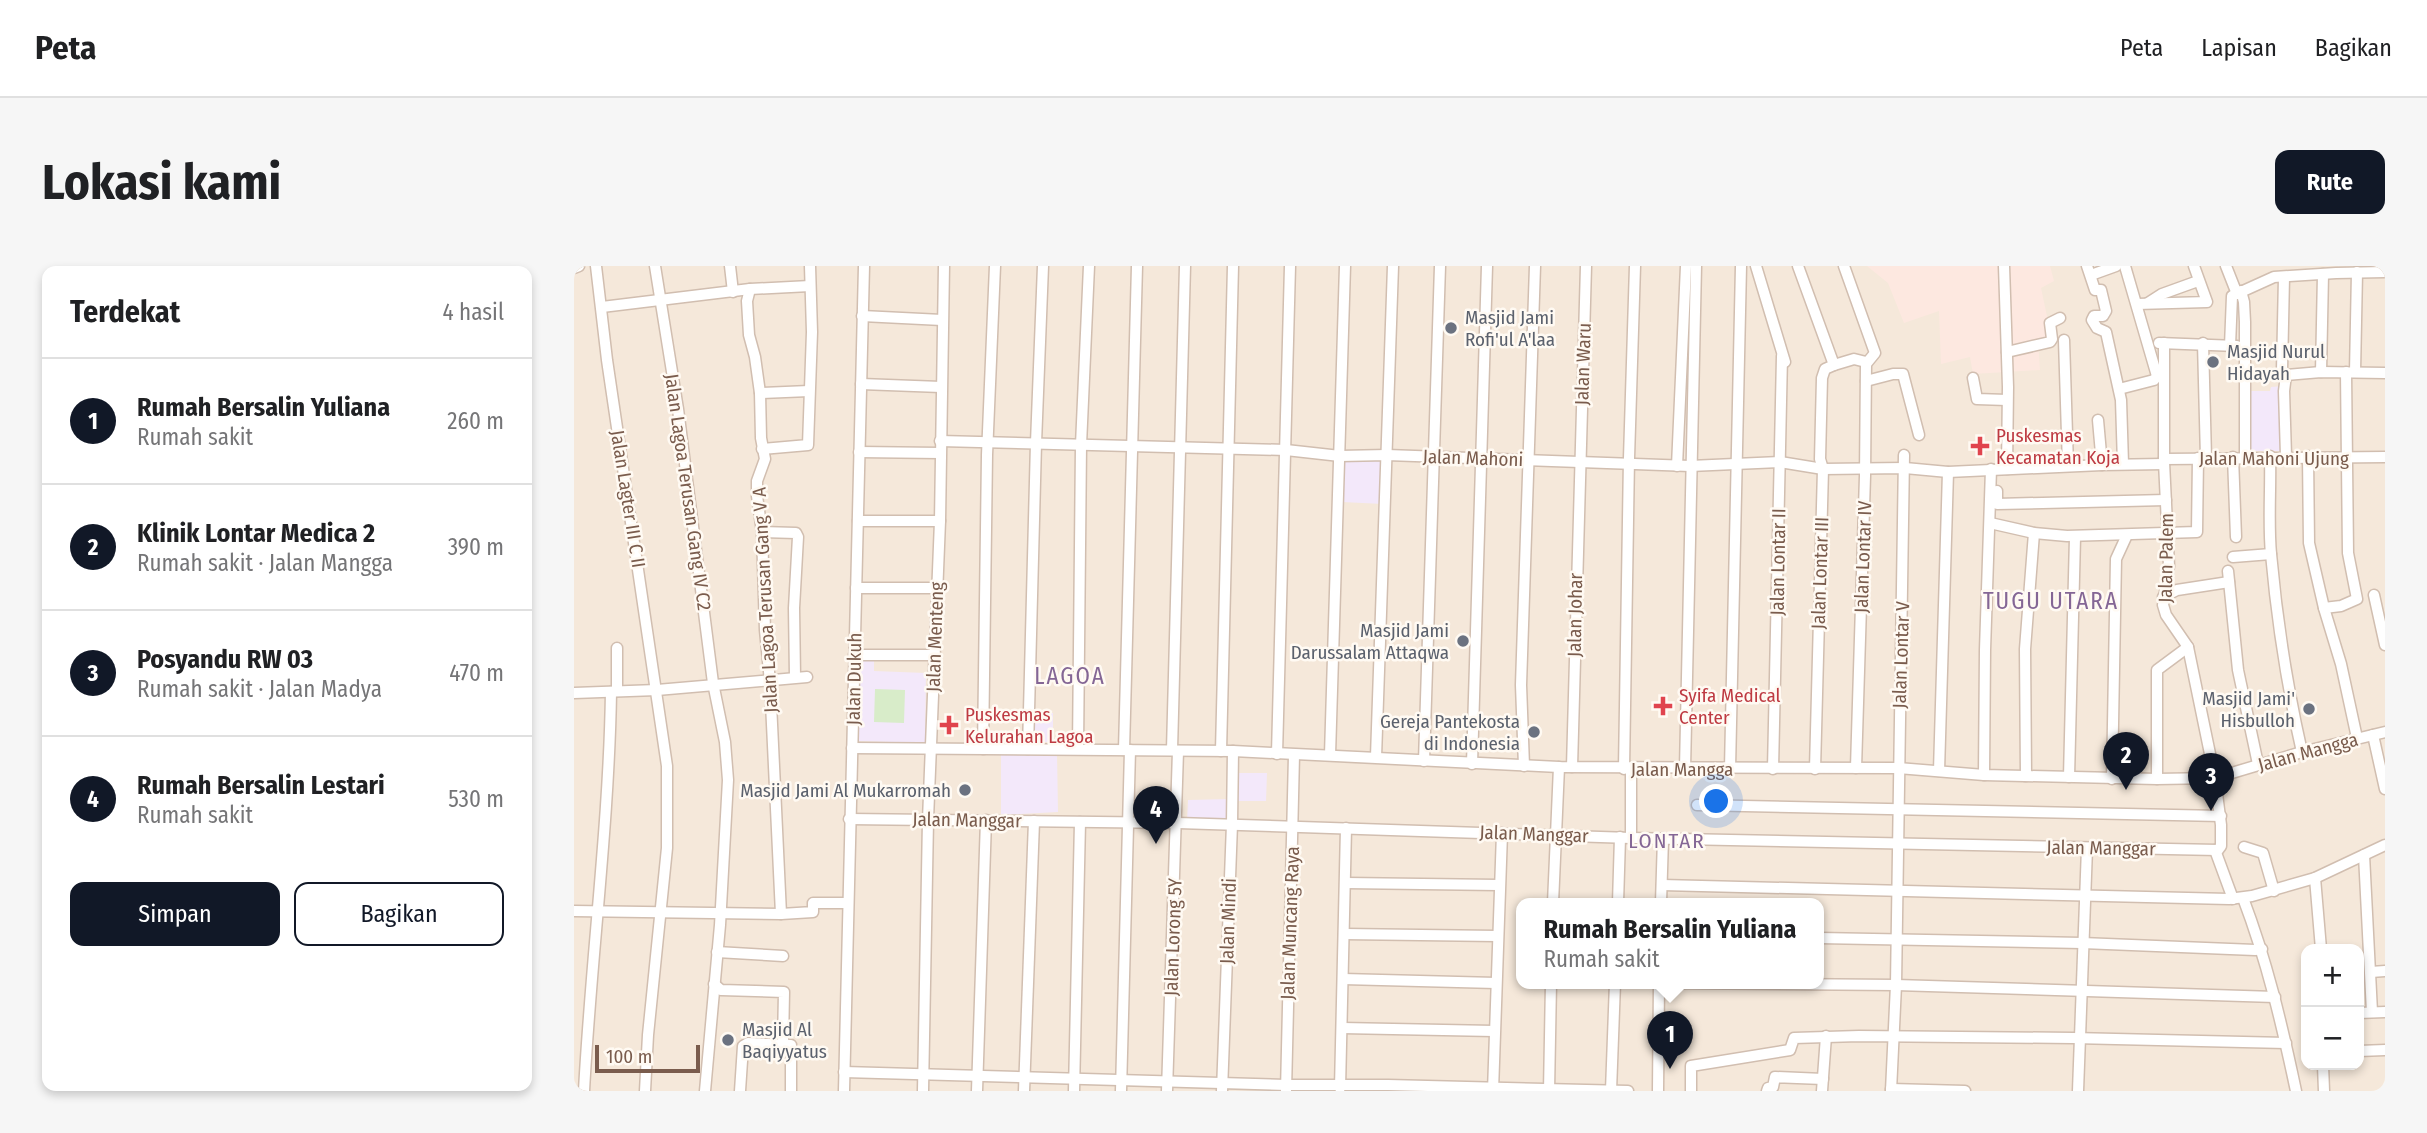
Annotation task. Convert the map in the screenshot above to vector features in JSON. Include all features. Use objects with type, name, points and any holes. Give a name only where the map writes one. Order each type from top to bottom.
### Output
[{"type":"street","points":[[574,268],[579,266]]},
{"type":"street","name":"Jalan Lagter III C II","points":[[596,266],[607,360],[667,766],[667,848],[645,1091]]},
{"type":"street","name":"Jalan Lagoa Terusan Gang IV C2","points":[[655,266],[678,410],[728,780],[705,1091]]},
{"type":"street","points":[[730,266],[733,292]]},
{"type":"street","points":[[762,449],[807,446],[812,332],[810,266]]},
{"type":"street","name":"Jalan Dukuh","points":[[844,1091],[864,266]]},
{"type":"street","name":"Jalan Menteng","points":[[923,1091],[928,820],[940,522],[944,266]]},
{"type":"street","points":[[983,749],[987,442],[995,266]]},
{"type":"street","points":[[1028,749],[1035,443],[1043,266]]},
{"type":"street","points":[[1078,749],[1081,445],[1089,266]]},
{"type":"street","points":[[1121,1085],[1129,823],[1127,750],[1137,266]]},
{"type":"street","name":"Jalan Lorong 5Y","points":[[1168,1086],[1178,823],[1175,750],[1185,266]]},
{"type":"street","points":[[1220,751],[1233,266]]},
{"type":"street","points":[[1277,754],[1290,266]]},
{"type":"street","points":[[1330,755],[1345,266]]},
{"type":"street","points":[[1376,757],[1393,266]]},
{"type":"street","points":[[1424,761],[1440,266]]},
{"type":"street","points":[[1472,764],[1487,266]]},
{"type":"street","points":[[1524,766],[1521,685],[1535,266]]},
{"type":"street","name":"Jalan Waru","points":[[1579,462],[1586,266]]},
{"type":"street","points":[[1619,898],[1628,769],[1629,464],[1635,266]]},
{"type":"street","points":[[1677,466],[1686,266]]},
{"type":"street","points":[[1685,769],[1696,266]]},
{"type":"street","points":[[1730,769],[1741,266]]},
{"type":"street","points":[[1756,266],[1788,368]]},
{"type":"street","points":[[1798,266],[1833,361],[1854,359],[1866,362],[1874,356],[1874,350],[1844,266]]},
{"type":"street","points":[[1984,775],[1990,523],[2007,400],[2004,266]]},
{"type":"street","points":[[2119,388],[2156,378],[2157,372],[2149,344],[2143,303],[2124,266],[2089,270],[2095,289],[2101,290],[2106,312],[2103,316],[2094,316],[2092,320],[2096,328],[2104,329],[2119,388],[2123,464]]},
{"type":"street","points":[[2143,303],[2205,303],[2207,300],[2194,266]]},
{"type":"street","points":[[2226,266],[2244,302],[2236,537]]},
{"type":"street","points":[[2321,372],[2327,271]]},
{"type":"street","points":[[2324,608],[2341,606],[2357,599],[2347,544],[2347,457],[2357,272]]},
{"type":"street","points":[[2230,346],[2231,296],[2276,273],[2385,272]]},
{"type":"street","points":[[2276,273],[2282,370],[2287,375]]},
{"type":"street","points":[[2143,303],[2198,281]]},
{"type":"street","points":[[602,307],[750,289],[810,286]]},
{"type":"street","name":"Jalan Lagoa Terusan Gang V A","points":[[750,289],[747,300],[749,335],[760,393],[765,464],[757,481],[762,532],[781,914]]},
{"type":"street","points":[[862,316],[942,320]]},
{"type":"street","points":[[2007,352],[2050,342],[2050,323],[2060,318]]},
{"type":"street","points":[[2064,340],[2068,466]]},
{"type":"street","name":"Jalan Palem","points":[[2164,343],[2164,462],[2169,566],[2163,597],[2166,615],[2188,647],[2221,816],[2221,846],[2217,850]]},
{"type":"street","points":[[2149,344],[2203,343],[2244,347]]},
{"type":"street","points":[[1990,523],[2034,533],[2075,537],[2197,532],[2202,458],[2203,343]]},
{"type":"street","name":"Jalan Lontar II","points":[[1773,769],[1783,356]]},
{"type":"street","name":"Jalan Lontar III","points":[[1815,769],[1823,469],[1820,459],[1822,378],[1825,369],[1833,361]]},
{"type":"street","name":"Jalan Lontar IV","points":[[1856,768],[1866,362]]},
{"type":"street","points":[[2287,375],[2321,372],[2385,374]]},
{"type":"street","points":[[1866,381],[1903,374],[1919,435]]},
{"type":"street","points":[[2286,456],[2284,391],[2287,375]]},
{"type":"street","points":[[1973,378],[1977,399],[2007,400]]},
{"type":"street","points":[[861,384],[941,387]]},
{"type":"street","points":[[760,393],[809,391]]},
{"type":"street","points":[[2098,420],[2102,465]]},
{"type":"street","name":"Jalan Mahoni","points":[[859,452],[987,442],[1132,448],[1286,450],[1340,456],[1387,455],[1677,466],[1780,462],[1823,469],[1905,468],[1948,472],[1998,469]]},
{"type":"street","name":"Jalan Lontar V","points":[[1891,1090],[1896,985],[1904,455]]},
{"type":"street","points":[[2270,456],[2271,554],[2284,667],[2302,751]]},
{"type":"street","points":[[2308,456],[2309,543],[2324,608],[2341,664],[2356,736]]},
{"type":"street","name":"Jalan Mahoni Ujung","points":[[1998,469],[2202,458],[2385,457]]},
{"type":"street","name":"Jalan Johar","points":[[1572,767],[1579,462]]},
{"type":"street","points":[[1998,469],[1997,504],[2166,500]]},
{"type":"street","points":[[1939,771],[1948,472]]},
{"type":"street","points":[[858,521],[940,522]]},
{"type":"street","points":[[574,694],[657,690],[801,677],[794,608],[798,537],[796,533],[762,532]]},
{"type":"street","points":[[2026,776],[2025,649],[2034,533]]},
{"type":"street","points":[[2112,779],[2116,559],[2127,535]]},
{"type":"street","points":[[2069,777],[2075,537]]},
{"type":"street","points":[[2233,557],[2271,554]]},
{"type":"street","points":[[2163,597],[2177,590],[2229,576],[2238,670],[2258,764]]},
{"type":"street","points":[[856,588],[937,588]]},
{"type":"street","points":[[2374,595],[2384,643]]},
{"type":"street","points":[[2157,779],[2157,670],[2188,647]]},
{"type":"street","points":[[584,1091],[617,648]]},
{"type":"street","points":[[854,655],[935,655]]},
{"type":"street","name":"Jalan Mangga","points":[[852,748],[1233,751],[1524,766],[1628,769],[1898,768],[1984,775],[2157,779],[2215,778],[2356,736],[2385,732]]},
{"type":"street","points":[[2373,735],[2385,789]]},
{"type":"street","name":"Jalan Mindi","points":[[1222,1086],[1233,751]]},
{"type":"street","name":"Jalan Muncang Raya","points":[[1286,1088],[1294,755]]},
{"type":"street","points":[[1553,898],[1559,767]]},
{"type":"street","points":[[1697,805],[2221,816]]},
{"type":"street","name":"Jalan Manggar","points":[[849,819],[1232,824],[1625,838],[2217,850]]},
{"type":"street","points":[[977,1091],[986,820]]},
{"type":"street","points":[[1024,1091],[1034,821]]},
{"type":"street","points":[[1074,1091],[1080,822]]},
{"type":"street","points":[[1340,1087],[1346,828]]},
{"type":"street","points":[[1493,1089],[1502,834]]},
{"type":"street","points":[[1661,898],[1663,838]]},
{"type":"street","points":[[1662,885],[2237,899],[2315,878],[2385,845]]},
{"type":"street","points":[[2244,847],[2263,853],[2274,891]]},
{"type":"street","points":[[2078,1091],[2087,848]]},
{"type":"street","points":[[2217,850],[2258,949],[2297,1091]]},
{"type":"street","points":[[2364,855],[2372,1012]]},
{"type":"street","points":[[2315,878],[2321,944]]},
{"type":"street","points":[[1346,883],[1499,885]]},
{"type":"street","points":[[574,911],[781,914],[813,912],[813,903],[848,903]]},
{"type":"street","points":[[1345,934],[1497,936]]},
{"type":"street","points":[[1824,938],[2258,949]]},
{"type":"street","points":[[717,952],[783,956]]},
{"type":"street","points":[[2371,972],[2385,971]]},
{"type":"street","points":[[1343,979],[1496,983]]},
{"type":"street","points":[[713,984],[721,990],[784,992],[783,1044]]},
{"type":"street","points":[[1824,984],[2272,997]]},
{"type":"street","points":[[1549,1090],[1551,989]]},
{"type":"street","points":[[1611,1091],[1615,989]]},
{"type":"street","points":[[1658,1091],[1659,989]]},
{"type":"street","points":[[2364,1013],[2385,1012]]},
{"type":"street","points":[[1342,1028],[1494,1031]]},
{"type":"street","points":[[1822,1091],[1826,1036]]},
{"type":"street","points":[[1691,1091],[1691,1066],[1791,1049],[1794,1038],[2080,1038],[2283,1043]]},
{"type":"street","points":[[2283,1043],[2291,1091]]},
{"type":"street","points":[[740,1091],[744,1045],[783,1044],[792,1046],[791,1091]]},
{"type":"street","points":[[2364,1051],[2385,1050]]},
{"type":"street","points":[[2323,1070],[2324,1091]]},
{"type":"street","points":[[845,1072],[1074,1077],[1121,1085],[1628,1091]]},
{"type":"street","points":[[1767,1091],[1773,1087],[1775,1077],[1823,1079]]},
{"type":"street","points":[[1891,1090],[1965,1091]]},
{"type":"shaded area","points":[[574,266],[2385,266],[2385,1091],[574,1091]]},
{"type":"shaded area","points":[[1867,266],[2050,266],[2054,281],[2041,288],[2051,335],[2038,340],[2040,370],[1973,374],[1970,357],[1941,364],[1939,311],[1904,323],[1888,283]]},
{"type":"shaded area","points":[[2283,386],[2284,451],[2247,451],[2247,391],[2270,391],[2271,387]]},
{"type":"shaded area","points":[[1343,457],[1383,459],[1383,504],[1342,502]]},
{"type":"shaded area","points":[[856,658],[874,659],[874,671],[926,673],[925,743],[854,739]]},
{"type":"shaded area","points":[[1032,713],[1053,713],[1053,742],[1031,742]]},
{"type":"shaded area","points":[[1001,752],[1057,753],[1058,812],[1001,815]]},
{"type":"shaded area","points":[[1237,773],[1267,773],[1266,801],[1237,801]]},
{"type":"shaded area","points":[[1228,799],[1228,823],[1187,822],[1188,800]]},
{"type":"green space","points":[[875,689],[905,690],[904,723],[874,722]]},
{"type":"place","name":"Masjid Jami Rofi'ul A'laa","points":[[1451,328]]},
{"type":"place","name":"Masjid Nurul Hidayah","points":[[2213,362]]},
{"type":"place","name":"Puskesmas Kecamatan Koja","points":[[1980,446]]},
{"type":"place","name":"Masjid Jami Darussalam Attaqwa","points":[[1463,641]]},
{"type":"place","name":"Syifa Medical Center","points":[[1663,706]]},
{"type":"place","name":"Masjid Jami' Hisbulloh","points":[[2309,709]]},
{"type":"place","name":"Puskesmas Kelurahan Lagoa","points":[[949,725]]},
{"type":"place","name":"Gereja Pantekosta di Indonesia","points":[[1534,732]]},
{"type":"place","name":"Masjid Jami Al Mukarromah","points":[[965,790]]},
{"type":"place","name":"Klinik Lontar Medica 2","points":[[2126,790]]},
{"type":"place","name":"Posyandu RW 03","points":[[2211,811]]},
{"type":"place","name":"Rumah Bersalin Lestari","points":[[1156,844]]},
{"type":"place","name":"Masjid Al Baqiyyatus","points":[[728,1040]]},
{"type":"place","name":"Rumah Bersalin Yuliana","points":[[1670,1069]]},
{"type":"district","name":"TUGU UTARA","points":[[2051,601]]},
{"type":"district","name":"LAGOA","points":[[1070,676]]},
{"type":"district","name":"LONTAR","points":[[1667,841]]}]
